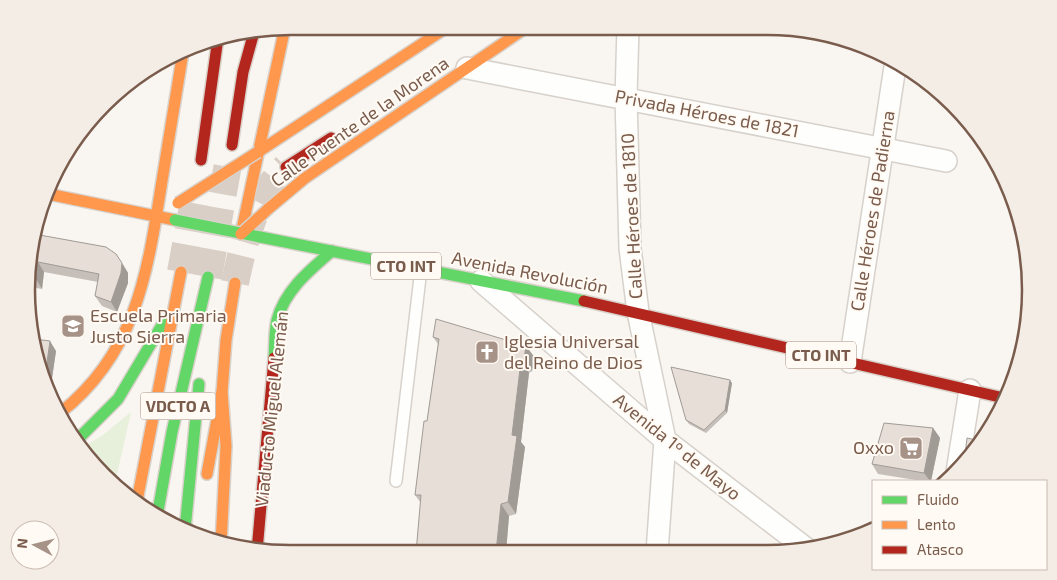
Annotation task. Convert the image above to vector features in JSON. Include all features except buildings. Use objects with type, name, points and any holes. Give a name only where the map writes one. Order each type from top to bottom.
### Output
[{"type":"main road","points":[[240,234],[262,146],[283,35]]},
{"type":"main road","name":"Calle Puente de la Morena","points":[[157,216],[435,35]]},
{"type":"main road","name":"Calle Puente de la Morena","points":[[240,234],[305,178],[514,35]]},
{"type":"main road","points":[[232,145],[243,72],[252,38]]},
{"type":"main road","points":[[202,160],[217,46]]},
{"type":"main road","points":[[64,409],[93,383],[121,341],[143,289],[157,216],[182,59]]},
{"type":"main road","name":"Calle Puente de la Morena","points":[[286,168],[343,130]]},
{"type":"main road","name":"Avenida Revolución","points":[[53,195],[240,234],[638,312],[999,397]]},
{"type":"main road","points":[[258,543],[276,327],[289,292],[298,280],[332,252]]},
{"type":"main road","name":"Viaducto Miguel Alemán","points":[[300,302],[311,270]]},
{"type":"main road","name":"VDCTO A","points":[[138,495],[181,272]]},
{"type":"main road","name":"VDCTO A","points":[[158,509],[172,432],[208,277]]},
{"type":"main road","points":[[206,482],[222,392],[226,340],[236,283]]},
{"type":"main road","points":[[186,523],[201,365],[204,295]]},
{"type":"main road","points":[[81,436],[103,417],[125,391],[177,299]]},
{"type":"main road","points":[[221,535],[225,495],[226,446],[222,392]]},
{"type":"street","name":"Calle Héroes de 1810","points":[[628,35],[626,97],[630,248],[638,312],[665,440],[658,545]]},
{"type":"street","name":"Privada Héroes de 1821","points":[[467,68],[626,97],[946,161]]},
{"type":"street","name":"Calle Héroes de Padierna","points":[[850,362],[884,150],[895,69]]},
{"type":"street","name":"Avenida 1º de Mayo","points":[[481,280],[665,440],[799,543]]},
{"type":"street","points":[[959,458],[970,390]]},
{"type":"lane","points":[[396,481],[421,269]]},
{"type":"green space","points":[[131,412],[116,476],[88,445],[103,435]]},
{"type":"tunnel","points":[[208,277],[230,153]]},
{"type":"tunnel","points":[[235,283],[242,251],[258,206],[275,179],[286,167]]},
{"type":"tunnel","points":[[181,272],[194,201]]},
{"type":"traffic: fast","points":[[175,220],[260,237]]},
{"type":"traffic: fast","points":[[260,237],[584,301]]},
{"type":"traffic: fast","points":[[274,358],[277,320],[286,299],[299,281],[332,251]]},
{"type":"traffic: fast","points":[[158,509],[172,432],[208,277]]},
{"type":"traffic: fast","points":[[81,436],[118,399],[165,320]]},
{"type":"traffic: fast","points":[[186,523],[199,384]]},
{"type":"traffic: slow","points":[[241,234],[283,35]]},
{"type":"traffic: slow","points":[[258,152],[435,35]]},
{"type":"traffic: slow","points":[[268,209],[305,178],[515,35]]},
{"type":"traffic: slow","points":[[64,409],[85,390],[105,365],[121,339],[143,282],[156,220],[182,59]]},
{"type":"traffic: slow","points":[[178,203],[258,152]]},
{"type":"traffic: slow","points":[[53,195],[175,220]]},
{"type":"traffic: slow","points":[[241,234],[268,209]]},
{"type":"traffic: slow","points":[[138,494],[181,272]]},
{"type":"traffic: slow","points":[[221,535],[226,446],[222,392],[226,340],[235,283]]},
{"type":"traffic: slow","points":[[207,474],[222,392]]},
{"type":"traffic: jam","points":[[232,145],[243,72],[252,38]]},
{"type":"traffic: jam","points":[[201,160],[217,46]]},
{"type":"traffic: jam","points":[[286,167],[331,138]]},
{"type":"traffic: jam","points":[[584,301],[999,397]]},
{"type":"traffic: jam","points":[[258,543],[274,358]]},
{"type":"place","name":"Escuela Primaria Justo Sierra","points":[[73,326]]},
{"type":"place","name":"Iglesia Universal del Reino de Dios","points":[[487,352]]},
{"type":"place","name":"Oxxo","points":[[911,448]]}]
